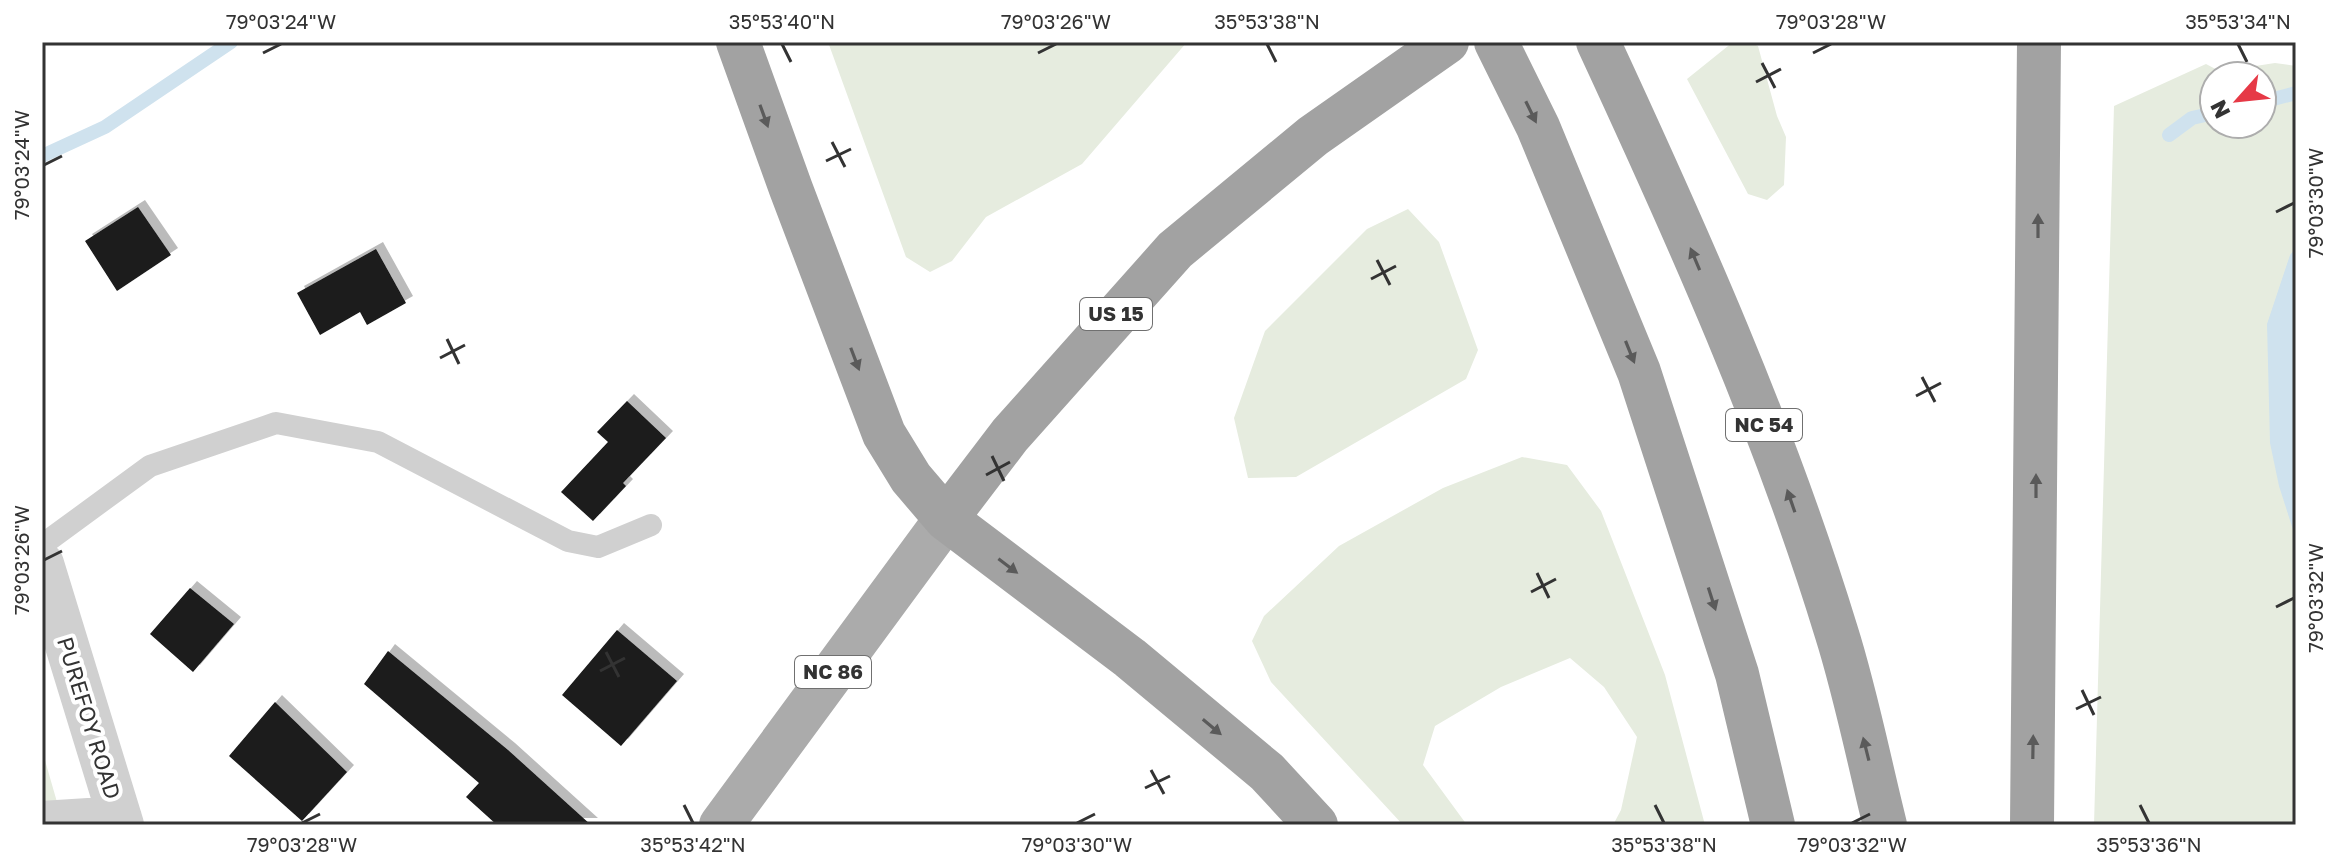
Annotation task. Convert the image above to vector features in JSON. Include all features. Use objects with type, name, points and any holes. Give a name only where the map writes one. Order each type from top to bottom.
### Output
[{"type":"highway","points":[[738,42],[884,434],[911,478],[946,519],[1130,658],[1267,772],[1316,825]]},
{"type":"highway","name":"US 15","points":[[946,519],[1010,435],[1175,250],[1313,136],[1447,42]]},
{"type":"highway","points":[[1496,42],[1538,127],[1639,372],[1737,674],[1773,825]]},
{"type":"highway","name":"NC 54","points":[[1598,42],[1666,189],[1757,403],[1837,632],[1885,825]]},
{"type":"highway","points":[[2032,825],[2039,42]]},
{"type":"main road","name":"NC 86","points":[[721,825],[946,519]]},
{"type":"street","name":"PUREFOY ROAD","points":[[42,564],[121,822]]},
{"type":"street","points":[[42,823],[121,822]]},
{"type":"lane","points":[[42,545],[150,466],[276,423],[378,442],[568,541],[598,547],[651,525]]},
{"type":"shaded area","points":[[828,42],[1187,42],[1082,164],[986,217],[952,261],[930,272],[906,257]]},
{"type":"shaded area","points":[[1733,42],[1749,42],[1758,46],[1777,116],[1786,137],[1784,185],[1767,200],[1748,194],[1687,79]]},
{"type":"shaded area","points":[[2278,63],[2296,66],[2296,825],[2094,825],[2114,106],[2198,68],[2198,140],[2278,140]]},
{"type":"shaded area","points":[[1408,209],[1439,242],[1478,350],[1466,379],[1296,477],[1248,478],[1234,418],[1265,331],[1367,229]]},
{"type":"shaded area","points":[[1522,457],[1567,465],[1601,511],[1665,675],[1705,825],[1613,825],[1621,810],[1637,737],[1604,687],[1570,658],[1501,687],[1435,726],[1423,765],[1467,825],[1403,825],[1271,682],[1252,641],[1264,616],[1339,546],[1443,488]]},
{"type":"shaded area","points":[[42,750],[57,802],[42,803]]},
{"type":"water","points":[[2296,248],[2296,539],[2279,486],[2270,443],[2267,324],[2290,255]]},
{"type":"building","points":[[138,207],[171,255],[117,291],[85,241]]},
{"type":"building","points":[[376,249],[406,303],[367,325],[360,312],[320,335],[297,293]]},
{"type":"building","points":[[627,401],[666,438],[623,483],[626,486],[593,521],[561,492],[608,442],[597,432]]},
{"type":"building","points":[[190,588],[234,624],[193,672],[150,634]]},
{"type":"building","points":[[617,630],[677,681],[621,746],[562,695]]},
{"type":"building","points":[[388,651],[508,750],[591,825],[497,825],[466,797],[479,783],[364,684]]},
{"type":"building","points":[[275,702],[347,772],[302,821],[229,756]]},
{"type":"waterway","points":[[42,156],[105,127],[231,42]]},
{"type":"waterway","points":[[2278,98],[2296,93]]},
{"type":"waterway","points":[[2169,135],[2198,117]]}]
